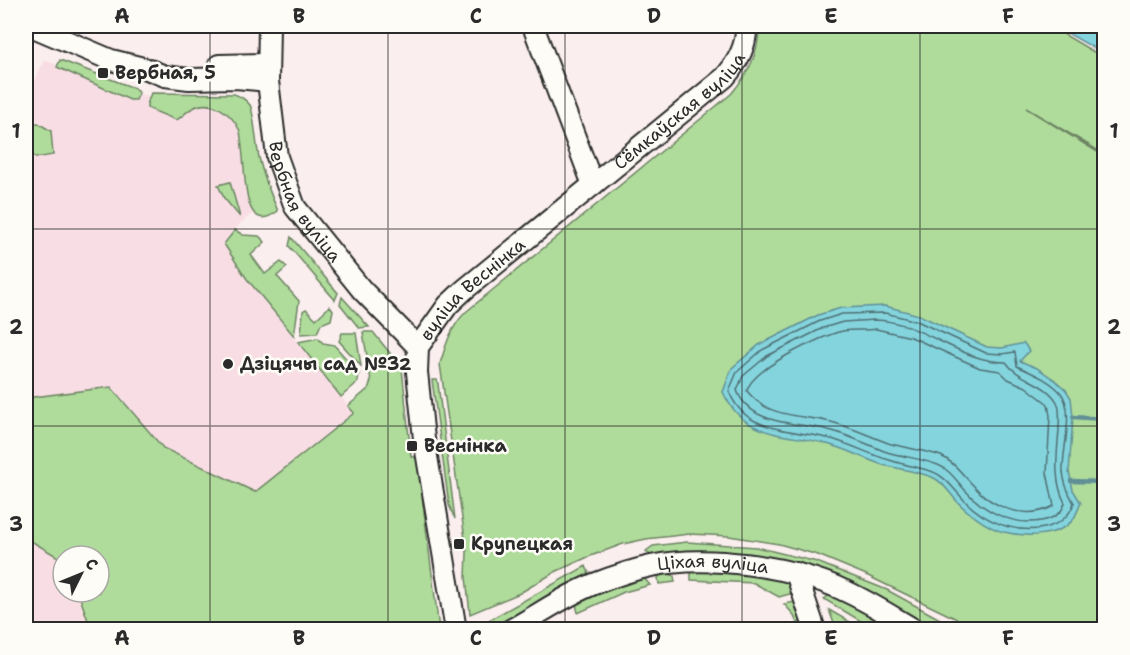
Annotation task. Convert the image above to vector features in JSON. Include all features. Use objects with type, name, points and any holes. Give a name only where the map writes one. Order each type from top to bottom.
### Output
[{"type":"street","name":"Вербная вуліца","points":[[269,26],[268,73],[277,157],[295,207],[362,290],[418,347]]},
{"type":"street","points":[[533,26],[593,185]]},
{"type":"street","name":"Сёмкаўская вуліца","points":[[593,185],[725,77],[741,54],[745,42],[746,26]]},
{"type":"street","points":[[40,28],[111,60],[147,69],[165,65],[268,73]]},
{"type":"street","name":"вуліца Веснінка","points":[[456,630],[424,439],[417,372],[418,347],[448,305],[593,185]]},
{"type":"street","name":"Ціхая вуліца","points":[[510,630],[595,584],[650,566],[685,562],[725,563],[796,573],[842,590],[915,630]]},
{"type":"street","points":[[796,573],[814,630]]},
{"type":"shaded area","points":[[44,60],[143,95],[218,101],[248,127],[268,200],[239,225],[224,244],[247,279],[354,413],[255,492],[163,448],[111,387],[26,398],[26,102]]},
{"type":"shaded area","points":[[26,538],[51,553],[51,604],[82,604],[91,629],[26,629]]},
{"type":"green space","points":[[759,26],[1050,26],[1104,58],[1104,154],[1026,108],[1104,156],[1104,629],[990,629],[961,621],[864,574],[818,555],[779,544],[729,536],[690,534],[623,544],[555,572],[520,593],[470,614],[466,577],[467,553],[440,364],[450,336],[467,311],[731,94],[752,62],[759,36]]},
{"type":"green space","points":[[60,60],[134,88],[139,93],[136,100],[130,100],[57,67]]},
{"type":"green space","points":[[151,93],[234,94],[247,101],[254,121],[263,171],[278,211],[268,217],[260,217],[250,206],[240,131],[226,113],[213,106],[198,106],[176,120],[147,108]]},
{"type":"green space","points":[[38,123],[51,131],[53,155],[36,158],[28,151],[26,124]]},
{"type":"green space","points":[[230,182],[240,217],[224,198],[218,185]]},
{"type":"green space","points":[[235,230],[243,235],[259,236],[265,242],[251,255],[265,274],[281,262],[287,267],[277,276],[299,301],[294,336],[247,279],[224,244]]},
{"type":"green space","points":[[291,237],[338,293],[335,300],[289,246]]},
{"type":"green space","points":[[342,297],[369,327],[359,328],[340,304]]},
{"type":"green space","points":[[330,306],[333,310],[331,320],[321,324],[317,333],[301,334],[303,311],[306,309],[316,319]]},
{"type":"green space","points":[[363,332],[373,332],[402,368],[411,457],[417,457],[439,629],[91,629],[82,604],[111,604],[111,544],[51,544],[51,553],[26,538],[26,398],[111,387],[163,448],[255,492],[354,413],[348,406],[368,389],[371,381]]},
{"type":"green space","points":[[342,333],[356,333],[361,366],[339,341]]},
{"type":"green space","points":[[318,338],[323,343],[334,345],[359,373],[358,382],[341,397],[298,342]]},
{"type":"green space","points":[[432,380],[437,380],[438,384],[455,519],[449,505]]},
{"type":"green space","points":[[687,542],[756,547],[817,562],[887,590],[949,624],[964,629],[933,629],[838,580],[653,558],[646,551],[653,546]]},
{"type":"green space","points":[[586,566],[590,576],[497,629],[482,630],[482,624]]},
{"type":"green space","points":[[706,570],[748,572],[787,582],[793,593],[779,597],[754,583],[691,580],[691,572]]},
{"type":"green space","points":[[666,572],[674,576],[675,582],[659,584],[660,574]]},
{"type":"green space","points":[[643,577],[650,585],[624,592],[578,613],[576,604]]},
{"type":"green space","points":[[830,595],[897,629],[874,629],[824,599]]},
{"type":"green space","points":[[795,602],[803,621],[797,623],[784,604]]},
{"type":"green space","points":[[829,610],[857,626],[836,629]]},
{"type":"water","points":[[1055,26],[1104,26],[1104,54]]},
{"type":"water","points":[[885,306],[919,315],[987,347],[1002,348],[1024,343],[1029,351],[1020,361],[1037,368],[1066,390],[1071,398],[1073,417],[1069,472],[1073,490],[1081,503],[1073,520],[1066,526],[1040,535],[1012,534],[998,530],[971,514],[942,484],[932,477],[883,465],[827,444],[767,432],[742,419],[732,408],[723,392],[732,368],[759,345],[818,315],[841,308]]},
{"type":"waterway","points":[[1073,417],[1104,419]]},
{"type":"waterway","points":[[1071,481],[1104,482]]},
{"type":"place","name":"Вербная, 5","points":[[103,73]]},
{"type":"place","name":"Дзіцячы сад №32","points":[[228,364]]},
{"type":"place","name":"Веснінка","points":[[412,446]]},
{"type":"place","name":"Крупецкая","points":[[459,544]]}]
